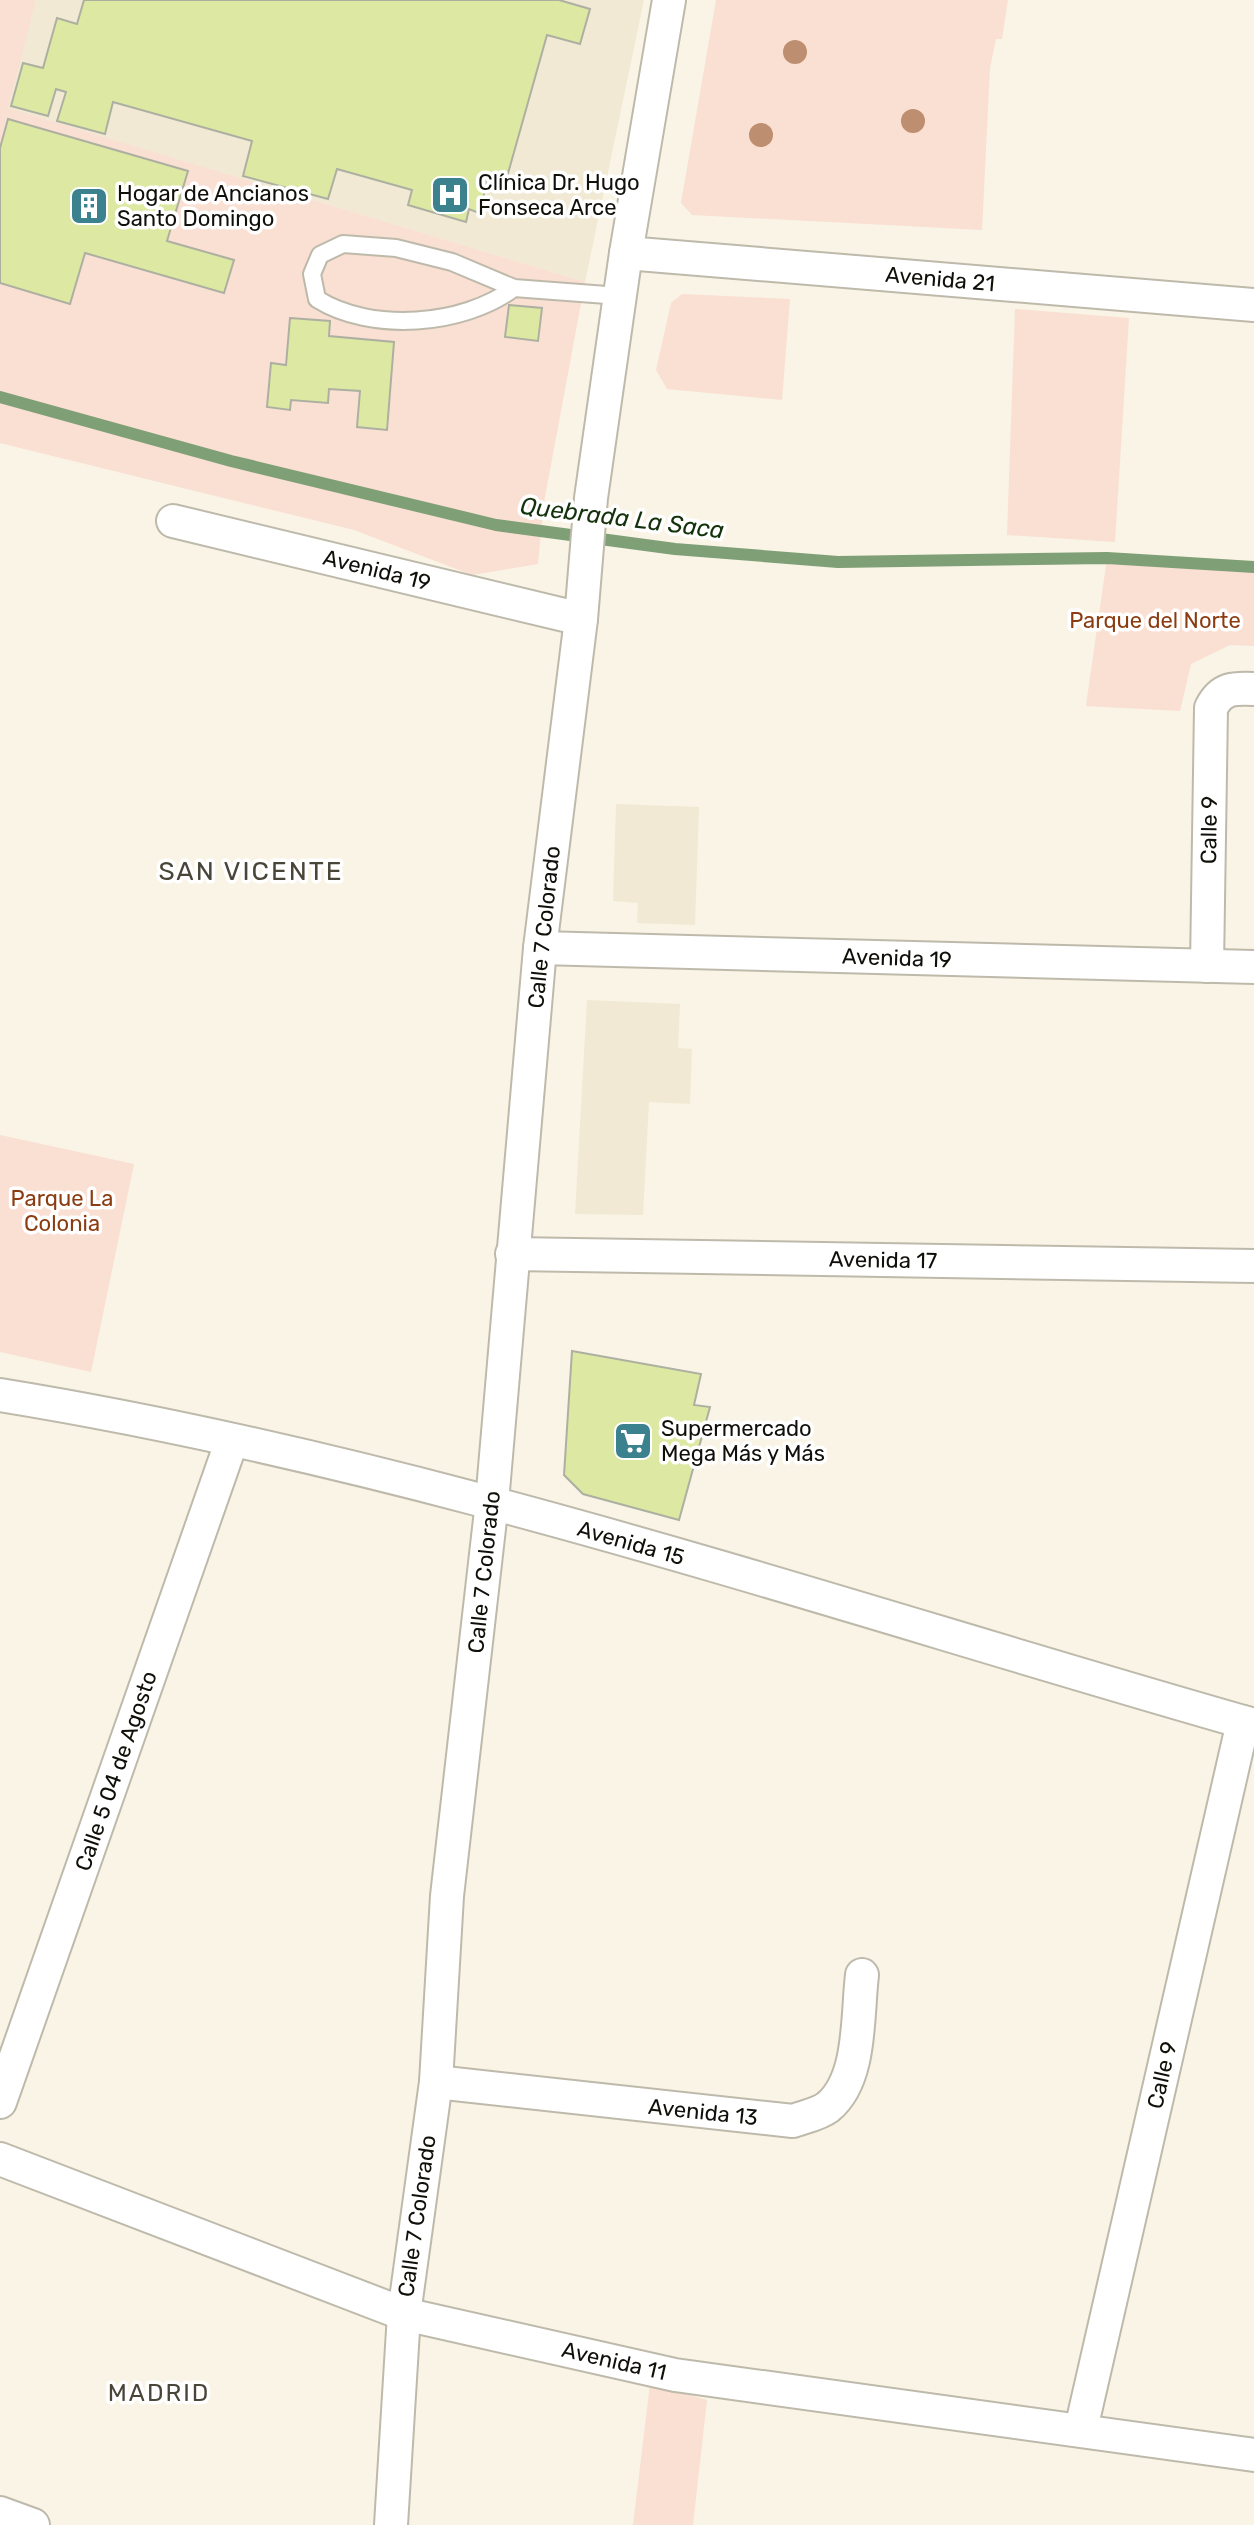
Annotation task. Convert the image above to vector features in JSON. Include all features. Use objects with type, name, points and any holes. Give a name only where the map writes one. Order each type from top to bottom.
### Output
[{"type":"street","points":[[620,296],[669,0]]},
{"type":"street","name":"Avenida 21","points":[[626,253],[1254,305]]},
{"type":"street","name":"Calle 7 Colorado","points":[[391,2525],[404,2314],[436,2082],[447,1896],[492,1502],[540,948],[581,619],[591,498],[620,296]]},
{"type":"street","name":"Avenida 19","points":[[173,521],[581,619]]},
{"type":"street","name":"Calle 9","points":[[1207,966],[1211,708],[1218,695],[1232,688],[1254,689]]},
{"type":"street","name":"Avenida 19","points":[[540,948],[1254,967]]},
{"type":"street","name":"Avenida 17","points":[[512,1254],[1254,1266]]},
{"type":"street","name":"Avenida 15","points":[[0,1395],[232,1440],[492,1502],[1249,1724]]},
{"type":"street","name":"Calle 5 04 de Agosto","points":[[0,2102],[232,1440]]},
{"type":"street","name":"Calle 9","points":[[1081,2429],[1249,1724]]},
{"type":"street","name":"Avenida 13","points":[[436,2082],[793,2121],[826,2108],[841,2092],[851,2068],[862,1975]]},
{"type":"street","name":"Avenida 11","points":[[0,2159],[404,2314],[675,2375],[1254,2455]]},
{"type":"street","points":[[0,2513],[33,2525]]},
{"type":"lane","points":[[514,288],[496,301],[464,311],[419,320],[383,320],[339,313],[317,299],[312,274],[320,255],[343,244],[396,248],[452,262],[514,288],[620,296]]},
{"type":"shaded area","name":"Clínica Dr. Hugo Fonseca Arce","points":[[36,0],[644,0],[585,282],[7,108]]},
{"type":"shaded area","points":[[616,804],[699,807],[695,925],[637,923],[638,903],[613,901]]},
{"type":"shaded area","points":[[587,1000],[680,1004],[678,1048],[692,1049],[690,1104],[649,1102],[643,1215],[575,1214]]},
{"type":"green space","points":[[0,0],[36,0],[8,108],[585,282],[544,502],[538,564],[472,575],[354,530],[0,443]]},
{"type":"green space","points":[[716,0],[1008,0],[1002,39],[996,39],[990,68],[982,230],[692,215],[681,203]]},
{"type":"green space","points":[[682,294],[790,299],[782,400],[667,389],[656,370],[671,303]]},
{"type":"green space","points":[[1015,309],[1129,318],[1115,542],[1007,535]]},
{"type":"green space","name":"Parque del Norte","points":[[1107,558],[1254,567],[1254,646],[1230,645],[1191,664],[1180,711],[1086,706]]},
{"type":"green space","name":"Parque La Colonia","points":[[0,1135],[134,1164],[91,1372],[0,1352]]},
{"type":"green space","points":[[650,2384],[707,2400],[693,2525],[633,2525]]},
{"type":"building","name":"Clínica Dr. Hugo Fonseca Arce","points":[[84,0],[559,0],[590,9],[580,44],[547,35],[505,184],[488,179],[479,213],[469,209],[466,222],[408,205],[412,190],[337,169],[328,199],[243,176],[252,141],[113,102],[105,134],[57,121],[66,92],[56,89],[48,116],[11,106],[23,63],[43,68],[57,18],[77,24]]},
{"type":"building","name":"Hogar de Ancianos Santo Domingo","points":[[8,119],[188,171],[167,241],[234,260],[224,293],[85,253],[70,304],[0,283],[0,148]]},
{"type":"building","points":[[509,305],[542,308],[538,341],[505,337]]},
{"type":"building","points":[[290,318],[330,321],[329,336],[394,342],[387,430],[357,427],[360,391],[329,389],[328,403],[291,400],[290,410],[267,407],[271,363],[286,365]]},
{"type":"building","name":"Supermercado Mega Más y Más","points":[[572,1351],[701,1374],[694,1405],[710,1407],[679,1520],[583,1494],[564,1475]]},
{"type":"waterway","name":"Quebrada La Saca","points":[[0,397],[231,461],[496,525],[675,549],[838,562],[1107,558],[1254,567]]},
{"type":"place","name":"Clínica Dr. Hugo Fonseca Arce","points":[[450,195]]},
{"type":"place","name":"Hogar de Ancianos Santo Domingo","points":[[89,206]]},
{"type":"place","name":"Supermercado Mega Más y Más","points":[[633,1441]]},
{"type":"district","name":"SAN VICENTE","points":[[251,871]]},
{"type":"district","name":"MADRID","points":[[159,2393]]}]
